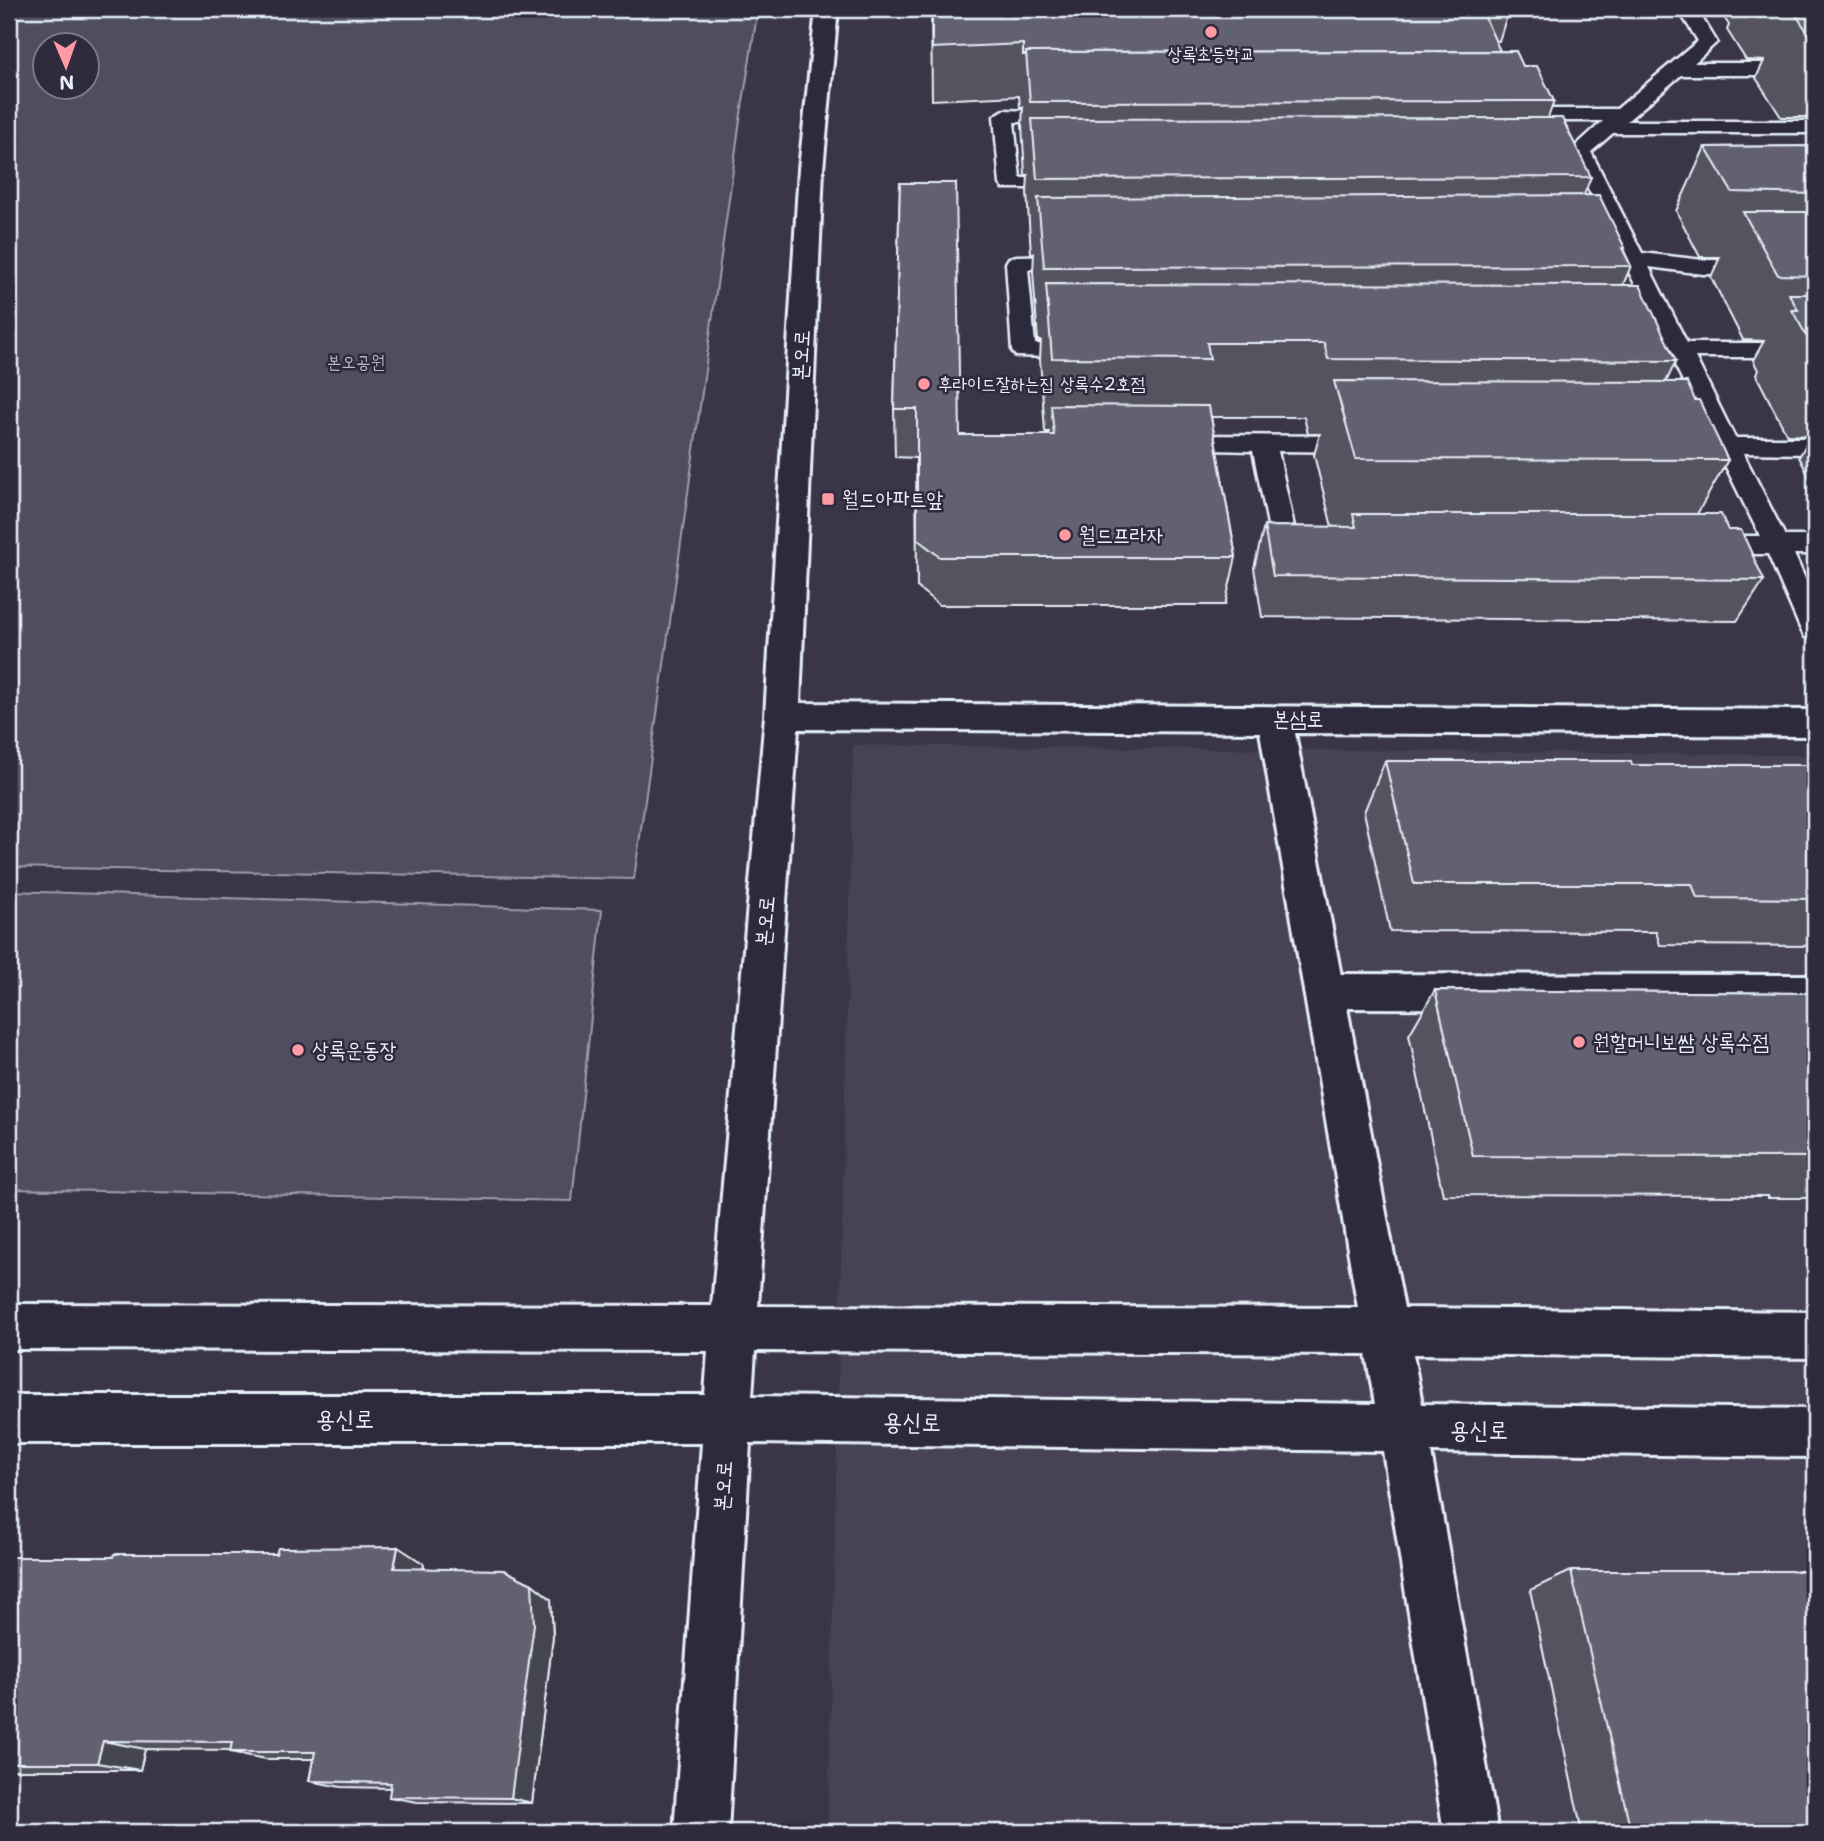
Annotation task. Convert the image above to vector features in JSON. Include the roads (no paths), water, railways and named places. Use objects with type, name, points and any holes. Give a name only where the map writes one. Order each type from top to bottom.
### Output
[{"type":"street","name":"본오로","points":[[701,1832],[733,1329],[782,716],[810,183],[827,9]]},
{"type":"street","name":"본삼로","points":[[782,716],[1815,723]]},
{"type":"street","points":[[1275,719],[1403,1429],[1471,1832]]},
{"type":"street","points":[[1324,991],[1815,992]]},
{"type":"street","points":[[9,1326],[1815,1335]]},
{"type":"street","name":"용신로","points":[[9,1419],[727,1419],[1815,1433]]},
{"type":"lane","points":[[1688,10],[1815,11]]},
{"type":"lane","points":[[1688,10],[1708,42],[1580,151],[1777,545],[1815,630]]},
{"type":"lane","points":[[1676,69],[1815,69]]},
{"type":"lane","points":[[1485,115],[1815,127]]},
{"type":"lane","points":[[1087,116],[1004,116],[1010,184],[1094,184]]},
{"type":"lane","points":[[1527,182],[1596,182]]},
{"type":"lane","points":[[1566,260],[1634,259],[1703,267],[1815,267]]},
{"type":"lane","points":[[1099,262],[1017,263],[1024,351],[1108,351]]},
{"type":"lane","points":[[1610,350],[1815,350]]},
{"type":"lane","points":[[1155,443],[1386,444]]},
{"type":"lane","points":[[1264,443],[1285,544],[1339,545]]},
{"type":"lane","points":[[1659,445],[1815,446]]},
{"type":"lane","points":[[1681,545],[1815,545]]},
{"type":"place","name":"상록초등학교","points":[[1211,32]]},
{"type":"place","name":"후라이드잘하는집 상록수2호점","points":[[924,384]]},
{"type":"place","name":"월드아파트앞","points":[[828,499]]},
{"type":"place","name":"월드프라자","points":[[1065,535]]},
{"type":"place","name":"원할머니보쌈 상록수점","points":[[1579,1042]]},
{"type":"place","name":"상록운동장","points":[[298,1050]]},
{"type":"park label","name":"본오공원","points":[[356,362]]}]
